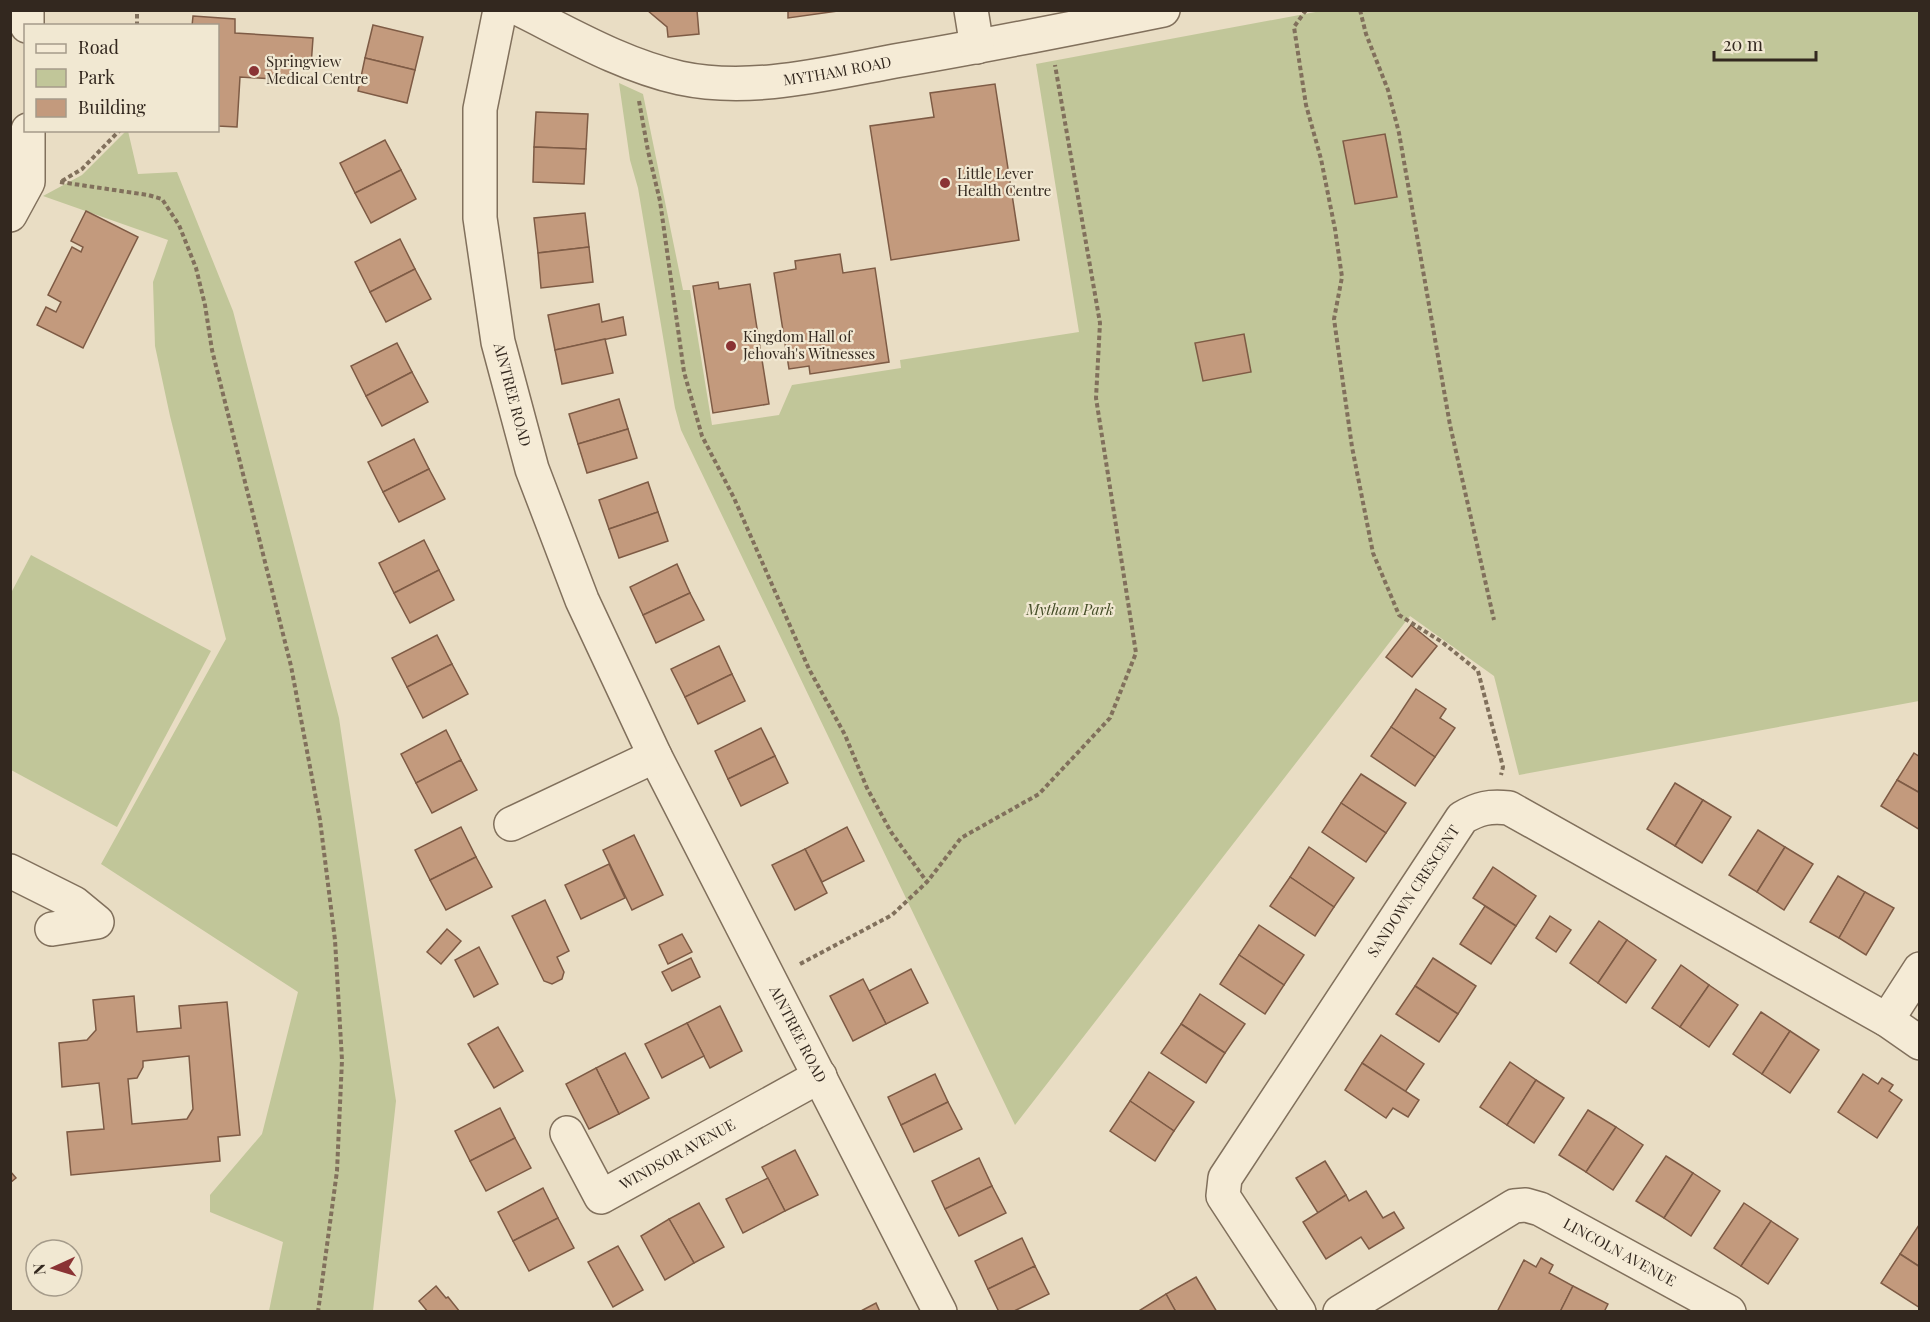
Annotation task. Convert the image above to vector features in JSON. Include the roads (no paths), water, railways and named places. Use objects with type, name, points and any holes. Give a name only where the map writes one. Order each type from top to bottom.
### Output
[{"type":"street","name":"AINTREE ROAD","points":[[500,10],[480,109],[480,218],[498,342],[532,469],[582,600],[655,756],[940,1311]]},
{"type":"street","name":"MYTHAM ROAD","points":[[521,10],[624,61],[680,78],[733,85],[808,77],[978,47],[1163,10]]},
{"type":"street","points":[[971,10],[978,47]]},
{"type":"street","points":[[10,215],[28,182],[28,132]]},
{"type":"street","points":[[511,824],[655,756]]},
{"type":"street","name":"SANDOWN CRESCENT","points":[[1299,1311],[1223,1196],[1225,1178],[1462,818],[1477,809],[1509,808],[1887,1020]]},
{"type":"street","points":[[10,871],[74,903],[97,922],[52,929]]},
{"type":"street","points":[[1920,969],[1887,1020],[1920,1043]]},
{"type":"street","name":"WINDSOR AVENUE","points":[[567,1133],[601,1197],[820,1076]]},
{"type":"street","name":"LINCOLN AVENUE","points":[[1340,1311],[1500,1199],[1514,1206],[1526,1205],[1540,1209],[1729,1311]]},
{"type":"place","name":"Springview Medical Centre","points":[[254,71]]},
{"type":"place","name":"Little Lever Health Centre","points":[[945,183]]},
{"type":"place","name":"Kingdom Hall of Jehovah's Witnesses","points":[[731,346]]},
{"type":"park label","name":"Mytham Park","points":[[1070,610]]}]
